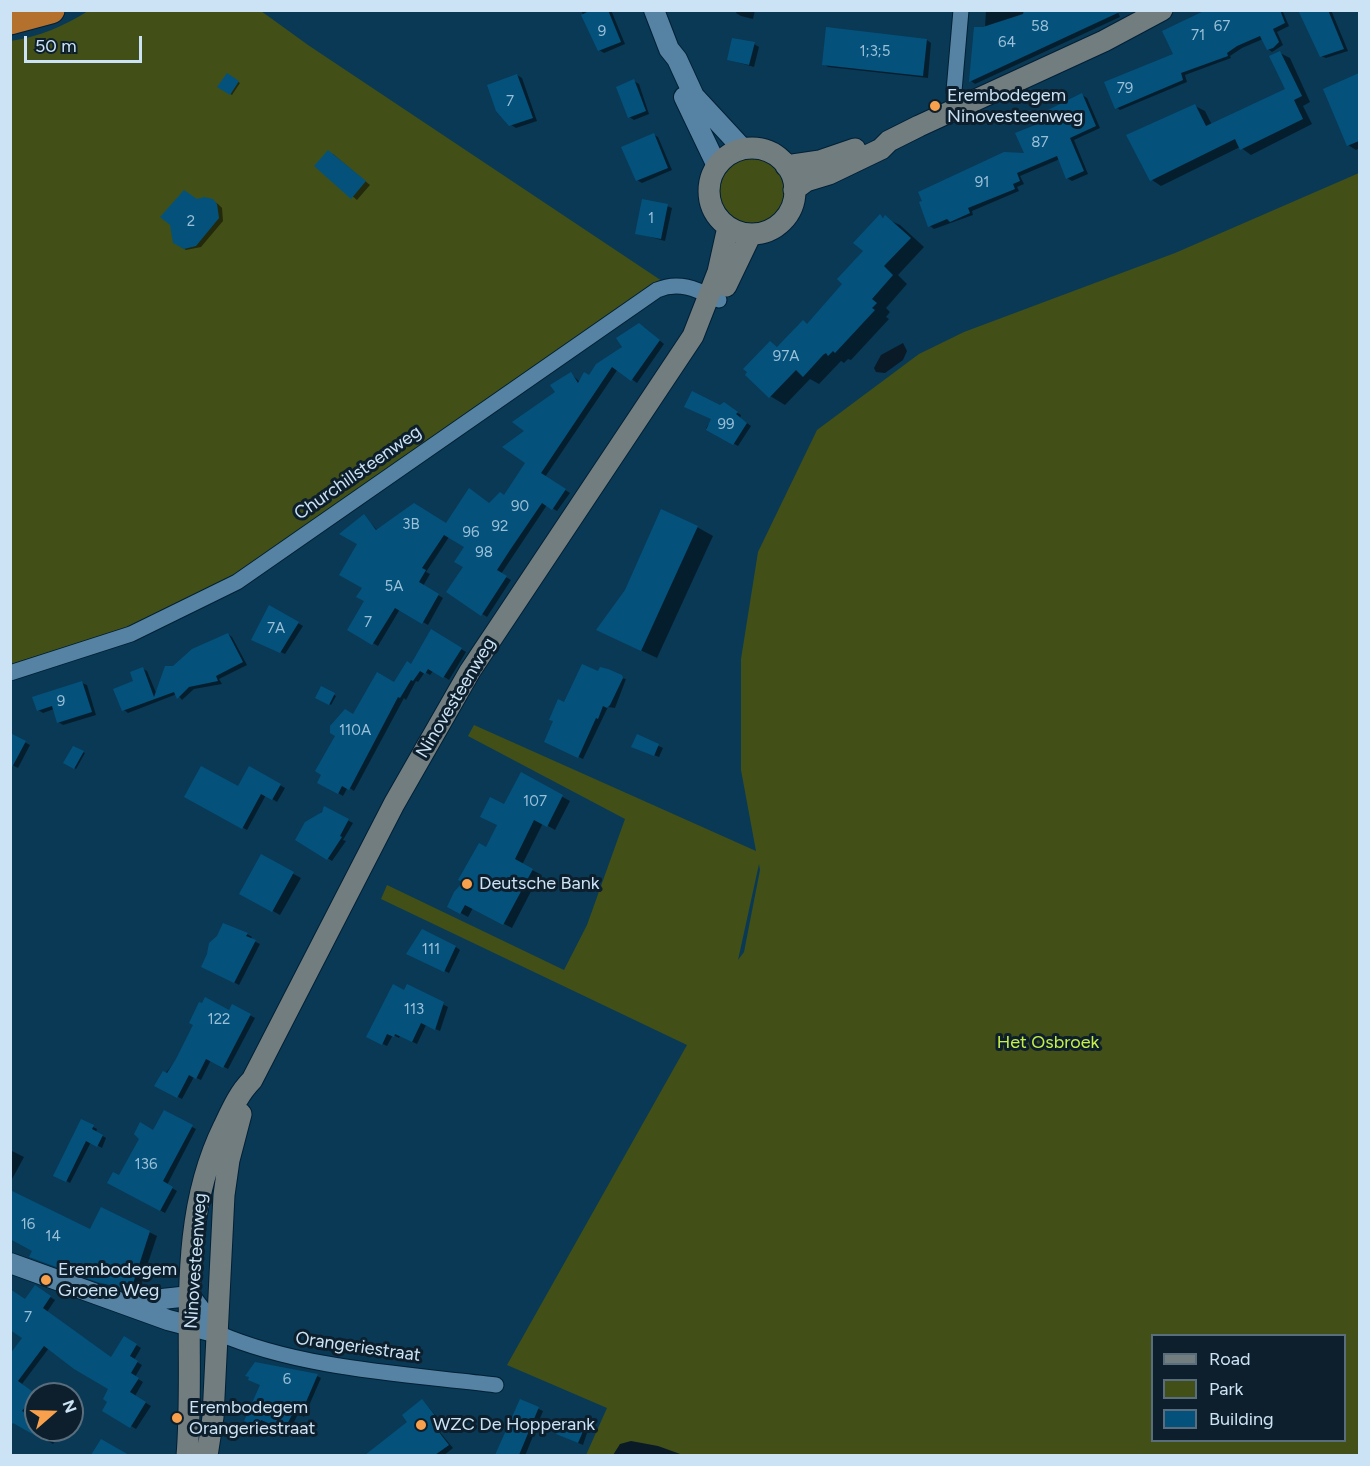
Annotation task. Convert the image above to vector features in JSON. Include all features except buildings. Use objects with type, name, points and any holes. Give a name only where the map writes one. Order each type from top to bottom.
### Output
[{"type":"highway","points":[[10,21],[51,10]]},
{"type":"main road","points":[[794,190],[806,182],[829,174],[881,149],[889,141],[1104,41],[1162,10]]},
{"type":"main road","points":[[786,166],[820,160],[877,140],[889,141]]},
{"type":"main road","points":[[743,149],[767,151],[786,166],[794,190],[792,204],[782,221],[764,232],[751,234],[728,227],[718,218],[711,206],[710,178],[717,166],[728,155],[743,149]]},
{"type":"main road","name":"Ninovesteenweg","points":[[715,298],[728,227]]},
{"type":"main road","name":"Ninovesteenweg","points":[[207,1455],[213,1417],[224,1195],[235,1135],[252,1080],[394,804],[470,671],[693,336],[751,234]]},
{"type":"main road","name":"Ninovesteenweg","points":[[187,1455],[190,1418],[190,1296],[196,1205],[204,1172],[241,1091],[252,1080]]},
{"type":"street","points":[[654,10],[669,49],[669,62],[690,99],[717,166]]},
{"type":"street","points":[[961,10],[954,91],[961,107]]},
{"type":"street","points":[[690,99],[743,149]]},
{"type":"street","name":"Churchillsteenweg","points":[[10,673],[132,634],[237,582],[657,290],[668,285],[680,285],[715,298]]},
{"type":"street","points":[[10,1263],[168,1320],[218,1333]]},
{"type":"street","points":[[123,1303],[190,1296],[218,1333]]},
{"type":"street","name":"Orangeriestraat","points":[[218,1333],[251,1347],[290,1357],[496,1385]]},
{"type":"green space","points":[[88,11],[261,11],[308,45],[662,281],[630,299],[234,575],[130,626],[11,664],[10,41],[51,30]]},
{"type":"green space","points":[[747,158],[759,158],[777,167],[784,178],[786,191],[784,204],[777,215],[766,222],[747,224],[734,219],[725,210],[720,197],[720,185],[725,172],[734,163]]},
{"type":"green space","name":"Het Osbroek","points":[[1359,173],[1359,1455],[586,1455],[607,1408],[507,1365],[687,1045],[381,899],[387,885],[564,970],[587,925],[625,819],[468,736],[474,725],[756,851],[741,770],[741,659],[758,552],[817,430],[919,354],[964,332],[1175,253]],"holes":[[[759,864],[760,870],[744,952],[738,960]]]},
{"type":"water","points":[[903,343],[907,351],[903,360],[885,373],[876,372],[874,368],[881,355]]},
{"type":"water","points":[[631,1441],[658,1446],[683,1455],[613,1455],[620,1444]]},
{"type":"place","name":"Erembodegem Ninovesteenweg","points":[[935,106]]},
{"type":"place","name":"Deutsche Bank","points":[[467,884]]},
{"type":"place","name":"Erembodegem Groene Weg","points":[[46,1280]]},
{"type":"place","name":"Erembodegem Orangeriestraat","points":[[177,1418]]},
{"type":"place","name":"WZC De Hopperank","points":[[421,1425]]}]
